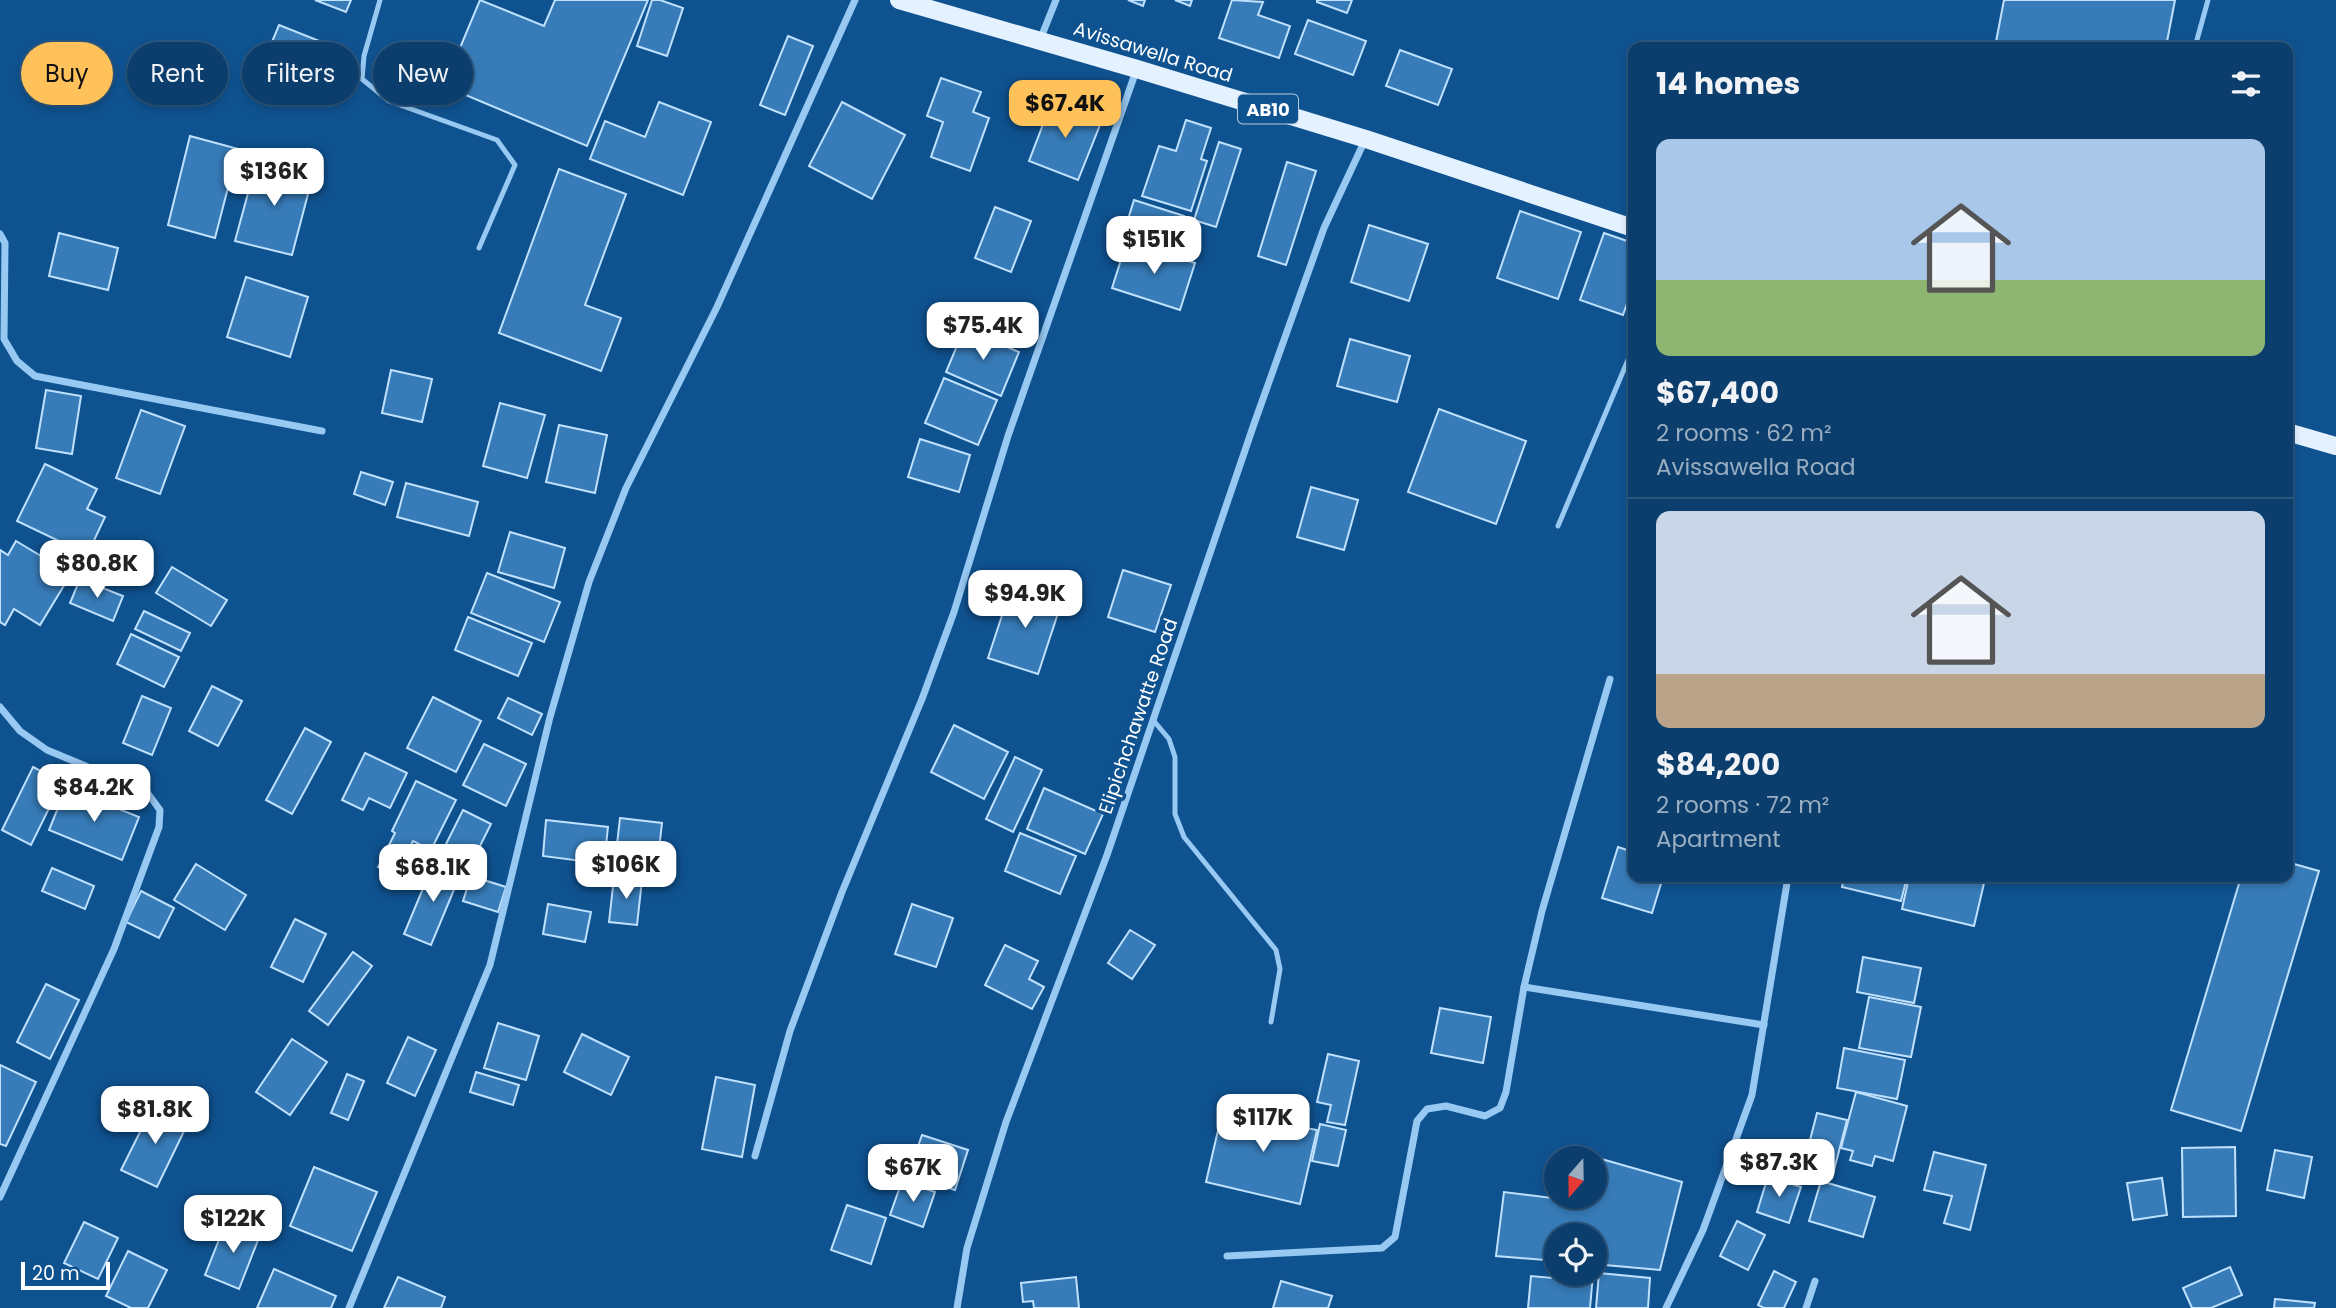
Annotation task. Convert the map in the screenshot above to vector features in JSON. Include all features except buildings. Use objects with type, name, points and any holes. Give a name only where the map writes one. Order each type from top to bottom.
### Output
[{"type":"main road","name":"Avissawella Road","points":[[900,0],[1366,139],[1628,226]]},
{"type":"main road","points":[[2293,434],[2336,446]]},
{"type":"street","points":[[349,1308],[490,965],[550,717],[589,582],[626,488],[718,307],[855,0]]},
{"type":"street","points":[[1040,40],[1056,0]]},
{"type":"street","points":[[755,1156],[790,1031],[842,892],[922,699],[954,612],[1008,436],[1137,69]]},
{"type":"street","name":"Elipichchawatte Road","points":[[957,1308],[967,1248],[1006,1122],[1107,855],[1324,228],[1366,139]]},
{"type":"street","points":[[0,234],[5,243],[4,339],[17,361],[35,376],[322,431]]},
{"type":"street","points":[[1227,1256],[1382,1248],[1395,1237],[1417,1121],[1427,1109],[1446,1106],[1485,1116],[1500,1108],[1506,1092],[1524,987],[1542,911],[1610,679]]},
{"type":"street","points":[[0,707],[20,731],[47,750],[146,791],[160,810],[159,827],[114,949],[0,1197]]},
{"type":"street","points":[[1666,1308],[1703,1230],[1752,1095],[1787,882]]},
{"type":"street","points":[[1524,987],[1765,1025]]},
{"type":"street","points":[[1806,1308],[1815,1281]]},
{"type":"lane","points":[[380,0],[364,56],[362,79],[389,101],[497,140],[515,165],[478,248]]},
{"type":"lane","points":[[2196,42],[2208,0]]},
{"type":"lane","points":[[1559,526],[1628,360]]},
{"type":"lane","points":[[1153,720],[1169,739],[1175,757],[1175,814],[1184,837],[1276,950],[1280,970],[1271,1023]]}]
